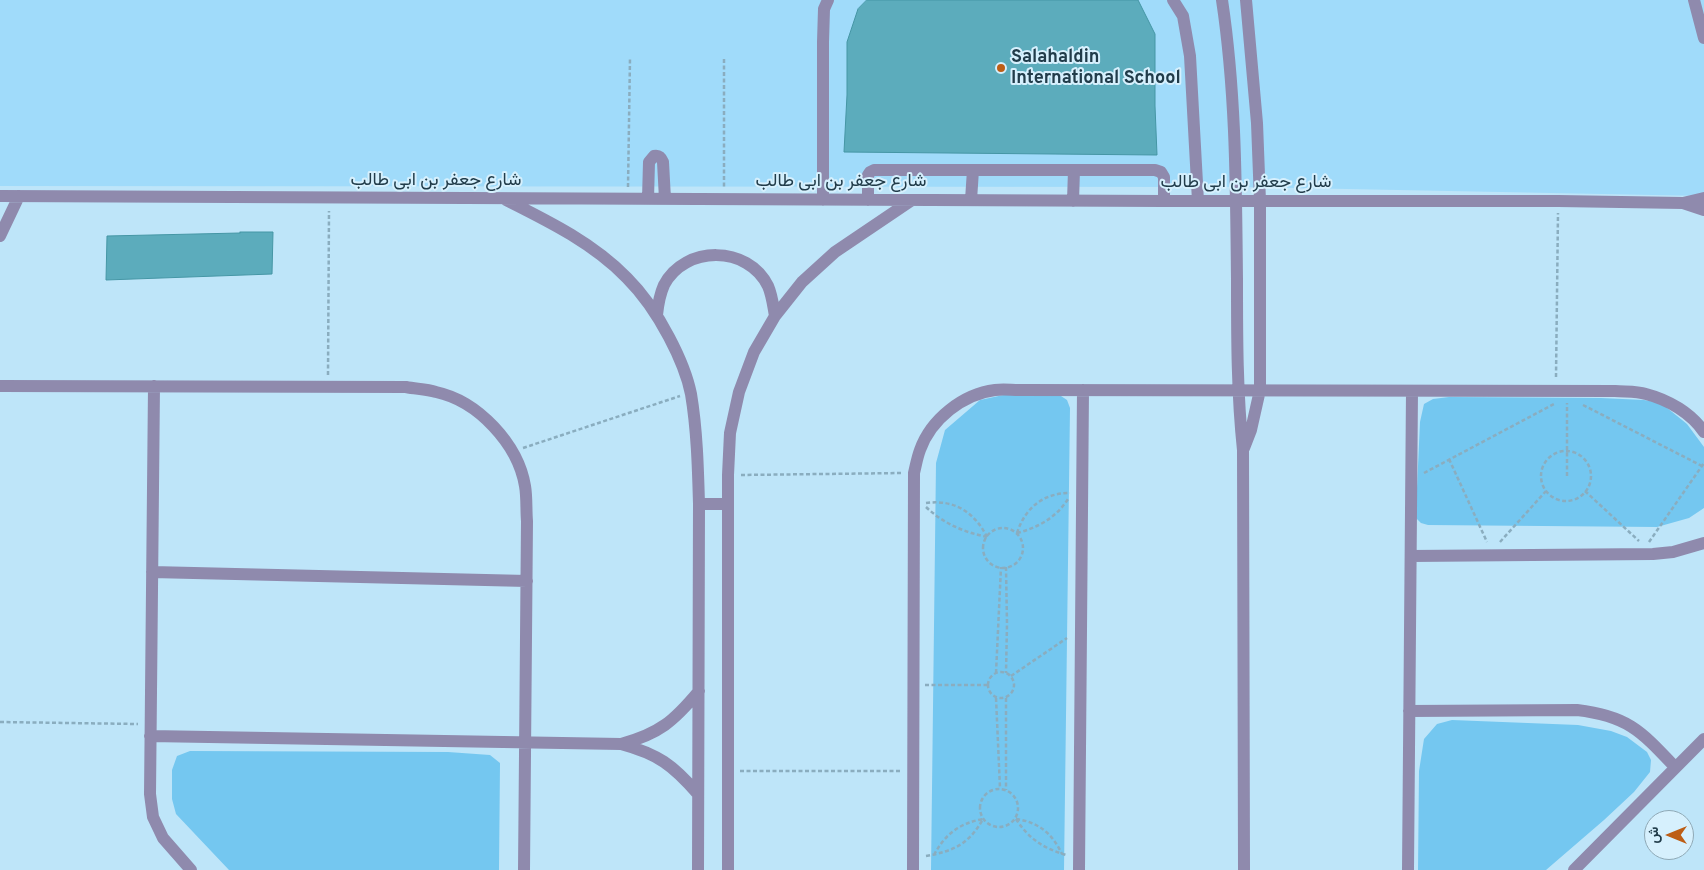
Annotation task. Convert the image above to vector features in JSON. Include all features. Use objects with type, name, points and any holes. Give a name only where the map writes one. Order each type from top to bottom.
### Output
[{"type":"street","points":[[823,200],[823,42],[824,9],[828,0]]},
{"type":"street","points":[[1173,0],[1183,16],[1190,56],[1198,201]]},
{"type":"street","points":[[1222,0],[1231,75],[1236,201],[1238,390],[1243,450],[1244,870]]},
{"type":"street","points":[[1243,450],[1251,430],[1260,390],[1260,201],[1256,114],[1246,0]]},
{"type":"street","points":[[1694,0],[1704,38]]},
{"type":"street","points":[[648,199],[649,162],[654,156],[658,155],[664,162],[665,199]]},
{"type":"street","points":[[868,200],[868,175],[874,170],[1155,170],[1161,172],[1164,177],[1164,201]]},
{"type":"street","points":[[971,200],[972,170]]},
{"type":"street","points":[[1073,200],[1074,170]]},
{"type":"street","name":"شارع جعفر بن ابى طالب","points":[[0,196],[1164,201],[1558,200],[1683,203],[1704,198]]},
{"type":"street","points":[[0,236],[19,196]]},
{"type":"street","points":[[503,198],[554,224],[591,248],[627,278],[657,315],[677,352],[690,393],[696,448],[699,504],[698,870]]},
{"type":"street","points":[[728,870],[728,475],[730,433],[739,392],[754,352],[775,316],[802,282],[835,252],[912,200]]},
{"type":"street","name":"شارع جعفر بن ابى طالب","points":[[1683,203],[1704,210]]},
{"type":"street","points":[[657,315],[659,299],[665,285],[674,272],[686,262],[700,256],[716,254],[732,256],[746,262],[758,272],[767,285],[773,299],[775,316]]},
{"type":"street","points":[[0,386],[406,387],[438,392],[468,405],[493,425],[513,451],[525,485],[527,581],[524,870]]},
{"type":"street","points":[[154,386],[150,794],[153,817],[163,838],[191,870]]},
{"type":"street","points":[[913,864],[914,473],[920,449],[932,427],[949,410],[970,397],[994,390],[1645,393],[1674,404],[1697,422],[1704,432]]},
{"type":"street","points":[[1079,864],[1083,390]]},
{"type":"street","points":[[1408,870],[1412,391]]},
{"type":"street","points":[[699,504],[728,504]]},
{"type":"street","points":[[1411,556],[1654,554],[1673,552],[1704,544]]},
{"type":"street","points":[[152,572],[527,581]]},
{"type":"street","points":[[620,744],[643,738],[664,727],[682,712],[699,691]]},
{"type":"street","points":[[1409,711],[1577,710],[1602,713],[1625,722],[1646,736],[1675,767]]},
{"type":"street","points":[[150,730],[525,743],[620,744],[642,750],[663,760],[681,774],[698,794]]},
{"type":"street","points":[[1574,870],[1704,739]]},
{"type":"path","points":[[628,199],[630,58]]},
{"type":"path","points":[[724,59],[724,199]]},
{"type":"path","points":[[327,387],[330,198]]},
{"type":"path","points":[[1558,200],[1567,476]]},
{"type":"path","points":[[513,451],[690,393]]},
{"type":"path","points":[[1411,479],[1563,393]]},
{"type":"path","points":[[1563,393],[1703,464],[1646,547],[1586,491]]},
{"type":"path","points":[[1567,452],[1579,456],[1588,466],[1590,479],[1586,491],[1569,501],[1556,499],[1546,491],[1541,480],[1541,473],[1546,462],[1555,454],[1567,452]]},
{"type":"path","points":[[1449,459],[1490,554],[1546,491]]},
{"type":"path","points":[[728,475],[914,473]]},
{"type":"path","points":[[1072,492],[1066,503],[1049,519],[1039,526],[1017,533],[1027,511],[1037,502],[1048,496],[1072,492]]},
{"type":"path","points":[[935,502],[949,503],[961,507],[981,525],[987,538],[952,526],[922,504],[935,502]]},
{"type":"path","points":[[1008,528],[1017,533],[1022,543],[1022,554],[1016,563],[1001,567],[987,559],[984,548],[987,538],[994,530],[1008,528]]},
{"type":"path","points":[[1000,789],[996,698],[989,690],[988,685],[989,680],[996,673],[1001,567]]},
{"type":"path","points":[[1006,567],[1006,673]]},
{"type":"path","points":[[1010,676],[1081,628]]},
{"type":"path","points":[[996,673],[1006,673],[1010,676],[1014,686],[1013,691],[1006,698],[996,698]]},
{"type":"path","points":[[913,685],[988,685]]},
{"type":"path","points":[[1006,698],[1006,790]]},
{"type":"path","points":[[0,722],[150,730]]},
{"type":"path","points":[[728,771],[913,771]]},
{"type":"path","points":[[994,790],[1006,790],[1016,798],[1019,809],[1016,819],[1010,825],[998,828],[983,819],[980,807],[984,796],[994,790]]},
{"type":"path","points":[[934,855],[946,837],[954,830],[983,819]]},
{"type":"path","points":[[913,864],[964,844],[972,837],[983,819]]},
{"type":"path","points":[[1016,819],[1031,822],[1044,829],[1052,836],[1062,854]]},
{"type":"path","points":[[1016,819],[1034,842],[1062,854],[1079,864]]},
{"type":"shaded area","points":[[0,0],[1704,0],[1704,196],[1245,187],[0,186]]},
{"type":"shaded area","points":[[1008,394],[1058,394],[1067,400],[1070,408],[1064,870],[931,870],[936,463],[945,430],[980,400]]},
{"type":"shaded area","points":[[1449,397],[1601,398],[1644,400],[1661,403],[1687,424],[1704,447],[1704,508],[1689,518],[1657,527],[1428,525],[1421,523],[1416,518],[1420,422],[1424,404],[1433,399]]},
{"type":"shaded area","points":[[1452,720],[1578,725],[1611,731],[1627,737],[1647,752],[1651,760],[1650,772],[1634,792],[1546,870],[1418,870],[1419,771],[1424,739],[1437,724]]},
{"type":"shaded area","points":[[190,751],[448,752],[490,755],[500,763],[499,870],[229,870],[176,814],[172,799],[172,770],[177,756]]},
{"type":"building","name":"Salahaldin International School","points":[[867,0],[1138,0],[1155,34],[1157,155],[844,152],[847,42],[858,9]]},
{"type":"building","points":[[273,232],[272,274],[106,280],[107,236]]},
{"type":"place","name":"Salahaldin International School","points":[[1001,68]]}]
